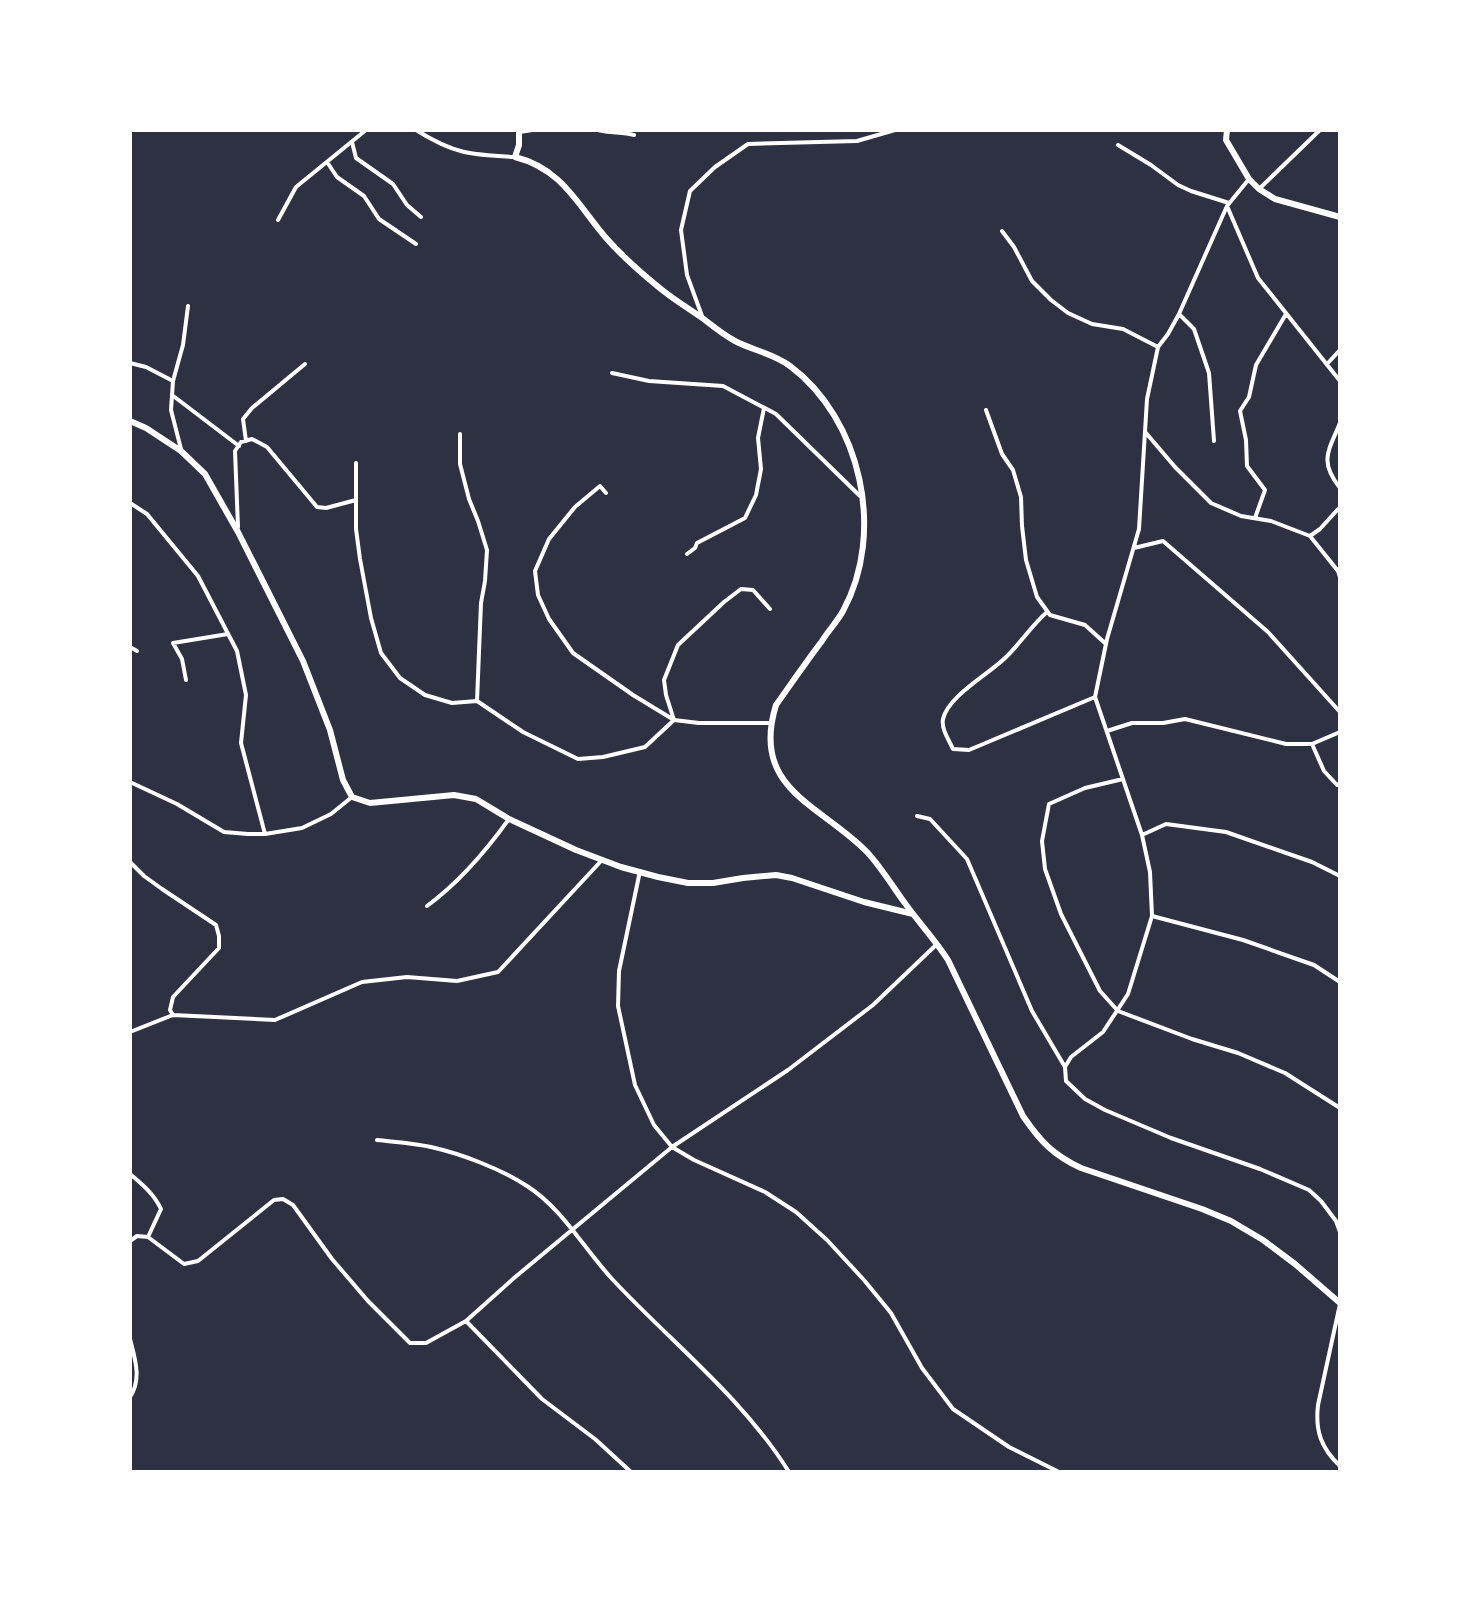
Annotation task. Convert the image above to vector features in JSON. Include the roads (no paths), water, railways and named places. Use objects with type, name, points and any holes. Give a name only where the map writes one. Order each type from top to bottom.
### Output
[{"type":"street","points":[[278,220],[296,187],[366,130]]},
{"type":"street","points":[[416,130],[439,145],[458,151],[532,161],[570,190],[595,225],[674,301],[733,340],[785,362],[807,379],[823,397],[851,452],[860,481],[864,522],[861,569],[842,611],[776,705],[769,742],[781,777],[804,803],[842,829],[870,855],[938,943],[1023,1116],[1048,1148],[1063,1160],[1081,1168],[1231,1221],[1295,1264],[1340,1304],[1316,1422],[1319,1439],[1340,1466]]},
{"type":"street","points":[[515,157],[519,131],[532,130]]},
{"type":"street","points":[[598,130],[634,135]]},
{"type":"street","points":[[702,319],[687,275],[681,230],[690,191],[715,167],[748,144],[857,141],[895,130]]},
{"type":"street","points":[[1227,130],[1226,140],[1249,179],[1259,189],[1275,199],[1340,217]]},
{"type":"street","points":[[1259,189],[1320,130]]},
{"type":"street","points":[[352,142],[356,158],[393,184],[407,205],[421,217]]},
{"type":"street","points":[[1118,145],[1178,185],[1228,204],[1258,278],[1340,381]]},
{"type":"street","points":[[327,162],[337,177],[364,196],[379,219],[416,244]]},
{"type":"street","points":[[1065,1067],[1071,1057],[1103,1032],[1128,994],[1152,916],[1150,872],[1142,835],[1095,697],[1106,644],[1139,529],[1147,399],[1158,347],[1179,314],[1228,204],[1249,179]]},
{"type":"street","points":[[1002,231],[1032,281],[1068,313],[1092,324],[1123,329],[1158,347]]},
{"type":"street","points":[[181,451],[171,410],[173,381],[183,345],[188,306]]},
{"type":"street","points":[[1179,314],[1194,329],[1209,373],[1214,441]]},
{"type":"street","points":[[1255,518],[1265,490],[1247,466],[1240,411],[1249,397],[1256,365],[1286,314]]},
{"type":"street","points":[[1327,364],[1340,350]]},
{"type":"street","points":[[130,363],[146,367],[173,381]]},
{"type":"street","points":[[246,441],[243,419],[305,364]]},
{"type":"street","points":[[612,373],[649,381],[723,386],[776,414],[861,496]]},
{"type":"street","points":[[172,395],[239,446]]},
{"type":"street","points":[[687,554],[697,543],[745,518],[756,495],[761,469],[758,438],[764,408]]},
{"type":"street","points":[[986,410],[1002,454],[1013,470],[1021,497],[1026,560],[1037,597],[1050,615],[1085,625],[1106,644]]},
{"type":"street","points":[[130,421],[181,451],[205,474],[303,661],[330,730],[343,780],[352,797],[370,803],[454,795],[476,799],[509,819],[602,860],[658,877],[688,883],[713,883],[776,875],[913,914]]},
{"type":"street","points":[[1340,423],[1327,453],[1327,469],[1340,488]]},
{"type":"street","points":[[1146,433],[1211,503],[1241,516],[1271,521],[1310,536],[1340,577]]},
{"type":"street","points":[[460,434],[460,464],[487,550],[481,603],[477,701]]},
{"type":"street","points":[[238,532],[235,451],[241,442],[252,439],[267,447],[317,507],[326,508],[356,500]]},
{"type":"street","points":[[356,463],[356,529],[371,618],[381,653],[400,678],[425,695],[452,703],[477,701],[523,732],[578,759],[587,760],[645,747],[674,720]]},
{"type":"street","points":[[606,493],[600,486],[575,507],[549,539],[535,571],[538,595],[549,619],[573,653],[674,720],[771,723]]},
{"type":"street","points":[[130,503],[147,514],[198,576],[237,651],[246,695],[241,743],[265,834]]},
{"type":"street","points":[[1310,536],[1339,511]]},
{"type":"street","points":[[1134,548],[1163,541],[1268,632],[1340,712]]},
{"type":"street","points":[[674,720],[664,680],[678,645],[741,589],[753,590],[770,609]]},
{"type":"street","points":[[1047,612],[1004,659],[978,677],[948,708],[943,721],[953,749],[969,750],[1095,697]]},
{"type":"street","points":[[186,680],[182,659],[173,643],[228,634]]},
{"type":"street","points":[[130,647],[137,651]]},
{"type":"street","points":[[1107,731],[1132,723],[1185,719],[1286,744],[1312,744],[1340,732]]},
{"type":"street","points":[[1312,744],[1324,771],[1337,785],[1340,784]]},
{"type":"street","points":[[1123,779],[1085,788],[1049,804],[1042,841],[1045,869],[1061,914],[1100,991],[1118,1011],[1285,1073],[1340,1108]]},
{"type":"street","points":[[130,782],[177,804],[224,832],[265,834],[302,828],[331,814],[352,797]]},
{"type":"street","points":[[917,816],[930,819],[967,859],[1032,1011],[1065,1067],[1066,1081],[1085,1099],[1105,1110],[1309,1190],[1336,1221],[1340,1232]]},
{"type":"street","points":[[427,906],[443,895],[486,850],[509,819]]},
{"type":"street","points":[[1142,835],[1166,824],[1226,832],[1312,862],[1340,876]]},
{"type":"street","points":[[130,1032],[173,1015],[275,1020],[362,982],[407,977],[457,981],[498,972],[602,860]]},
{"type":"street","points":[[130,862],[144,876],[216,925],[219,948],[173,997],[170,1010],[173,1015]]},
{"type":"street","points":[[640,871],[619,971],[618,1006],[635,1085],[654,1125],[672,1147],[765,1192],[796,1212],[827,1240],[891,1313],[922,1368],[953,1409],[1009,1447],[1059,1472]]},
{"type":"street","points":[[1152,916],[1243,940],[1314,965],[1340,982]]},
{"type":"street","points":[[130,1241],[137,1236],[148,1237],[184,1264],[198,1261],[274,1200],[283,1199],[293,1205],[332,1259],[368,1301],[410,1343],[426,1343],[466,1321],[672,1147],[788,1070],[849,1024],[938,943]]},
{"type":"street","points":[[377,1140],[432,1147],[486,1165],[528,1187],[561,1215],[571,1231],[623,1290],[736,1404],[777,1452],[789,1472]]},
{"type":"street","points":[[130,1174],[142,1183],[161,1209],[148,1237]]},
{"type":"street","points":[[466,1321],[542,1399],[595,1439],[631,1472]]},
{"type":"street","points":[[130,1339],[138,1374],[130,1397]]}]
